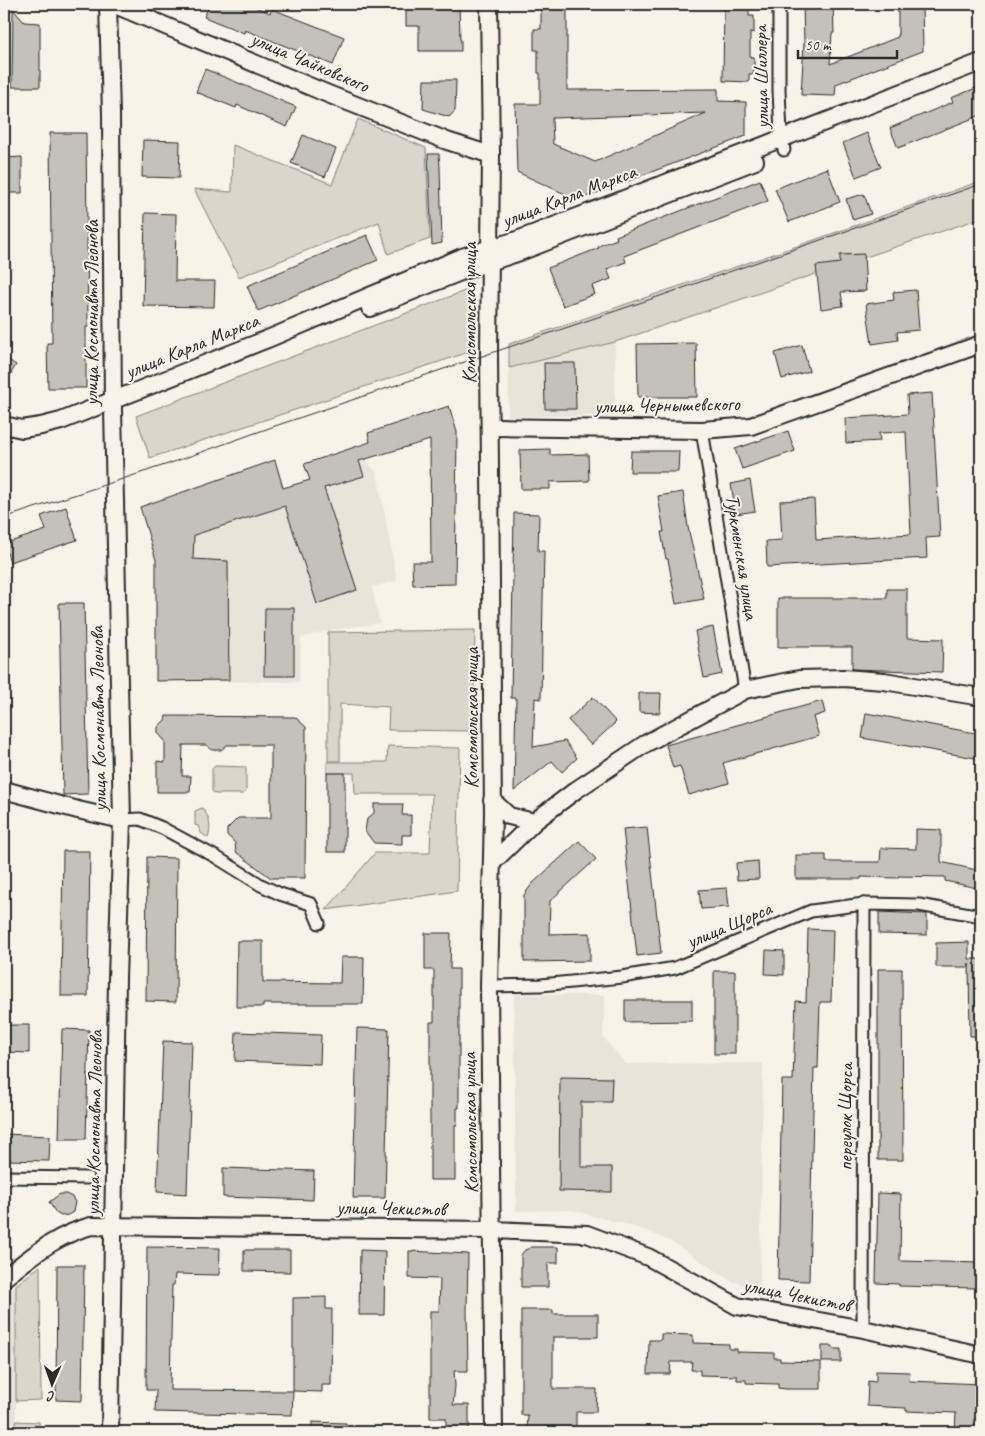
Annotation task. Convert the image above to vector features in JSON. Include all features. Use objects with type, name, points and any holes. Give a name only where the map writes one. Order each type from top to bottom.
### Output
[{"type":"main road","name":"улица Космонавта Леонова","points":[[108,4],[111,114],[113,405],[122,820],[117,978],[110,1432]]},
{"type":"main road","name":"улица Чайковского","points":[[114,4],[244,57],[328,94],[447,141],[491,155]]},
{"type":"main road","name":"Комсомольская улица","points":[[489,4],[492,800],[489,986],[494,1432]]},
{"type":"main road","name":"улица Карла Маркса","points":[[783,144],[981,62]]},
{"type":"main road","name":"улица Карла Маркса","points":[[4,424],[22,429],[42,426],[113,405],[462,257],[489,255],[517,240],[981,73]]},
{"type":"main road","name":"улица Чернышевского","points":[[490,427],[702,430],[751,426],[981,344]]},
{"type":"main road","name":"улица Карла Маркса","points":[[4,430],[22,435],[49,432],[92,419],[113,405]]},
{"type":"main road","points":[[492,863],[534,822],[576,790],[645,744],[745,690],[800,679],[843,678],[884,681],[981,697]]},
{"type":"main road","points":[[4,790],[122,820]]},
{"type":"main road","points":[[492,800],[509,816],[534,822]]},
{"type":"main road","name":"улица Чекистов","points":[[4,1278],[45,1246],[71,1232],[92,1226],[493,1230],[587,1234],[648,1257],[737,1306],[863,1329],[981,1355]]},
{"type":"street","name":"улица Шиллера","points":[[779,4],[779,90],[783,144]]},
{"type":"street","name":"Туркменская улица","points":[[702,430],[745,690]]},
{"type":"street","points":[[122,820],[140,819],[162,828],[216,857],[261,885],[280,894],[311,904],[319,923]]},
{"type":"street","name":"улица Щорса","points":[[489,986],[550,984],[622,977],[675,968],[811,911],[864,904],[919,905],[981,916]]},
{"type":"street","name":"переулок Щорса","points":[[863,1329],[864,904]]},
{"type":"street","points":[[4,1177],[88,1178]]},
{"type":"shaded area","points":[[358,119],[426,148],[430,239],[388,254],[379,222],[239,277],[194,189],[232,192],[233,145],[332,184]]},
{"type":"shaded area","points":[[981,181],[981,218],[615,342],[509,368],[509,344]]},
{"type":"shaded area","points":[[470,289],[475,350],[150,458],[136,416]]},
{"type":"shaded area","points":[[615,342],[615,416],[508,416],[509,368]]},
{"type":"shaded area","points":[[354,447],[377,473],[397,581],[372,587],[380,623],[326,631],[301,638],[299,682],[156,681],[156,560],[140,507],[275,460],[283,488],[309,481],[304,464]]},
{"type":"shaded area","points":[[475,630],[473,731],[388,730],[389,707],[340,704],[340,761],[328,761],[328,632]]},
{"type":"shaded area","points":[[388,746],[460,748],[457,891],[326,910],[375,853],[430,853],[432,794],[355,794],[354,773],[327,773],[327,762],[387,762]]},
{"type":"shaded area","points":[[215,766],[246,767],[246,791],[243,794],[215,794],[212,791],[212,769]]},
{"type":"shaded area","points":[[202,808],[209,822],[208,838],[195,825],[195,811]]},
{"type":"shaded area","points":[[514,994],[605,995],[603,1037],[626,1064],[763,1063],[760,1289],[731,1281],[672,1242],[642,1229],[571,1210],[516,1211]]},
{"type":"shaded area","points":[[40,1266],[41,1400],[16,1401],[16,1285]]},
{"type":"shaded area","points":[[16,1285],[16,1432],[4,1432],[4,1294]]},
{"type":"shaded area","points":[[16,1421],[39,1422],[39,1432],[16,1432]]},
{"type":"building","points":[[210,4],[248,4],[270,13],[272,9],[344,37],[333,65],[245,30],[244,33],[204,17]]},
{"type":"building","points":[[406,4],[459,4],[461,51],[419,51],[419,26],[406,26]]},
{"type":"building","points":[[724,4],[749,4],[749,16],[754,16],[754,33],[750,32],[750,57],[754,57],[754,74],[749,74],[749,82],[723,81]]},
{"type":"building","points":[[803,4],[833,4],[834,33],[832,33],[830,64],[898,37],[898,4],[922,4],[923,51],[836,84],[835,96],[801,95],[804,43]]},
{"type":"building","points":[[541,7],[567,7],[567,90],[718,89],[718,101],[746,102],[746,136],[578,200],[517,172],[515,104],[540,104],[540,73],[538,73],[538,50],[534,50],[534,29],[541,29]],"holes":[[[706,113],[595,162],[553,144],[552,118]]]},
{"type":"building","points":[[13,9],[24,22],[40,23],[40,87],[12,87]]},
{"type":"building","points":[[205,69],[296,107],[287,127],[237,105],[236,108],[196,92]]},
{"type":"building","points":[[424,80],[456,80],[455,111],[449,117],[423,109]]},
{"type":"building","points":[[981,86],[981,115],[898,148],[890,128],[953,102],[951,98]]},
{"type":"building","points":[[50,133],[86,133],[88,327],[86,327],[86,388],[48,388],[47,343],[52,343]]},
{"type":"building","points":[[867,133],[881,167],[856,177],[843,143]]},
{"type":"building","points":[[303,135],[336,149],[325,177],[291,163]]},
{"type":"building","points":[[143,140],[180,141],[179,178],[142,177]]},
{"type":"building","points":[[428,154],[439,154],[440,167],[442,243],[432,245]]},
{"type":"building","points":[[22,157],[22,193],[4,193],[4,158]]},
{"type":"building","points":[[827,168],[840,202],[789,222],[775,189]]},
{"type":"building","points":[[760,180],[768,201],[624,256],[626,262],[607,269],[611,279],[592,286],[595,294],[563,306],[548,268],[599,248],[598,246],[617,239],[616,236]]},
{"type":"building","points":[[864,194],[871,214],[853,220],[846,199]]},
{"type":"building","points":[[145,213],[176,214],[175,281],[215,281],[214,307],[143,306]]},
{"type":"building","points":[[367,235],[378,260],[258,311],[247,286]]},
{"type":"building","points":[[864,254],[866,291],[841,292],[843,306],[821,309],[816,266],[840,263],[840,255]]},
{"type":"building","points":[[916,290],[919,330],[897,332],[898,340],[872,344],[866,304],[894,300],[893,292]]},
{"type":"building","points":[[696,343],[697,397],[638,397],[637,344]]},
{"type":"building","points":[[802,345],[809,371],[782,379],[775,353]]},
{"type":"building","points":[[4,357],[16,365],[4,385]]},
{"type":"building","points":[[544,363],[575,363],[576,409],[545,409]]},
{"type":"building","points":[[932,393],[940,537],[926,538],[927,558],[767,567],[766,541],[782,540],[780,501],[814,499],[816,540],[911,534],[906,432],[879,433],[880,441],[846,443],[845,418],[908,414],[907,395]]},
{"type":"building","points":[[449,406],[457,432],[455,584],[413,585],[412,562],[431,562],[430,440],[359,461],[364,476],[324,488],[357,590],[317,604],[285,506],[194,535],[193,559],[228,561],[229,680],[156,681],[156,560],[140,507],[275,460],[283,488],[310,480],[304,464],[370,442],[368,433]]},
{"type":"building","points":[[788,431],[795,451],[742,469],[735,449]]},
{"type":"building","points":[[550,449],[550,455],[588,454],[589,481],[550,482],[550,489],[521,489],[520,450]]},
{"type":"building","points":[[631,451],[679,451],[678,472],[630,472]]},
{"type":"building","points":[[750,480],[755,511],[736,514],[731,484]]},
{"type":"building","points":[[683,492],[688,527],[704,599],[676,604],[661,532],[664,532],[658,496]]},
{"type":"building","points":[[66,507],[77,540],[10,562],[4,544],[46,530],[41,516]]},
{"type":"building","points":[[514,513],[539,514],[538,551],[544,551],[541,699],[535,698],[533,747],[565,741],[577,758],[562,772],[552,761],[514,791],[516,698],[511,698]]},
{"type":"building","points":[[887,589],[907,589],[907,638],[943,639],[942,672],[852,669],[852,647],[778,647],[778,598],[887,598]]},
{"type":"building","points":[[59,603],[84,603],[88,794],[63,795]]},
{"type":"building","points":[[265,608],[294,608],[294,676],[264,676]]},
{"type":"building","points":[[713,627],[722,674],[704,678],[695,631]]},
{"type":"building","points":[[639,693],[661,693],[660,713],[639,712]]},
{"type":"building","points":[[593,697],[616,722],[591,745],[568,720]]},
{"type":"building","points":[[822,701],[825,713],[813,717],[819,736],[723,763],[729,783],[689,795],[680,766],[673,768],[666,745]]},
{"type":"building","points":[[866,713],[981,734],[981,759],[862,738]]},
{"type":"building","points":[[166,716],[295,717],[306,727],[305,878],[271,878],[236,852],[235,843],[227,835],[227,829],[238,818],[271,818],[271,745],[227,745],[221,750],[212,750],[206,745],[183,745],[182,776],[191,776],[190,792],[157,792],[157,761],[165,762],[165,741],[158,733],[158,727],[165,720]]},
{"type":"building","points":[[327,773],[345,773],[345,852],[327,852]]},
{"type":"building","points":[[374,804],[403,804],[402,815],[411,815],[411,835],[402,835],[402,844],[374,843],[365,831],[367,819],[374,813]]},
{"type":"building","points":[[647,827],[661,953],[637,956],[623,829]]},
{"type":"building","points":[[916,829],[941,830],[941,862],[981,871],[981,889],[945,881],[945,877],[898,876],[898,878],[796,879],[796,855],[826,855],[826,862],[880,862],[881,848],[916,849]]},
{"type":"building","points":[[579,841],[596,859],[550,901],[549,934],[590,933],[590,961],[524,962],[524,895],[532,884]]},
{"type":"building","points":[[63,851],[90,851],[88,996],[61,996]]},
{"type":"building","points":[[147,857],[177,858],[176,1002],[146,1001]]},
{"type":"building","points":[[758,861],[759,879],[737,880],[736,863]]},
{"type":"building","points":[[727,888],[729,907],[701,909],[699,890]]},
{"type":"building","points":[[879,912],[927,914],[927,935],[879,934]]},
{"type":"building","points":[[808,929],[833,930],[831,1002],[820,1002],[818,1068],[814,1068],[809,1281],[778,1280],[782,1080],[793,1080],[796,1001],[806,1002]]},
{"type":"building","points":[[425,933],[451,933],[450,969],[459,969],[459,1108],[457,1108],[457,1125],[455,1125],[455,1180],[430,1180],[430,1022],[434,1022],[434,970],[425,970]]},
{"type":"building","points":[[237,941],[263,941],[263,982],[340,983],[341,957],[364,957],[363,1004],[263,1004],[263,1007],[236,1007]]},
{"type":"building","points":[[969,942],[969,959],[981,959],[981,1036],[970,1036],[969,963],[969,967],[936,967],[936,943]]},
{"type":"building","points":[[766,950],[784,951],[784,975],[765,974]]},
{"type":"building","points":[[878,969],[902,969],[903,1160],[878,1160]]},
{"type":"building","points":[[714,971],[735,971],[735,1054],[714,1054]]},
{"type":"building","points":[[625,1000],[692,1000],[692,1021],[625,1022]]},
{"type":"building","points":[[4,1025],[29,1025],[29,1053],[4,1052]]},
{"type":"building","points":[[357,1028],[389,1029],[385,1198],[353,1198]]},
{"type":"building","points":[[62,1029],[89,1030],[86,1139],[59,1139]]},
{"type":"building","points":[[236,1032],[321,1035],[320,1064],[235,1061]]},
{"type":"building","points":[[163,1041],[192,1042],[187,1194],[157,1192]]},
{"type":"building","points":[[560,1077],[612,1078],[611,1102],[581,1102],[581,1167],[612,1167],[612,1192],[559,1191]]},
{"type":"building","points":[[4,1134],[50,1136],[49,1161],[4,1160]]},
{"type":"building","points":[[223,1168],[314,1171],[313,1200],[223,1197]]},
{"type":"building","points":[[878,1193],[901,1194],[900,1261],[981,1263],[981,1283],[976,1283],[976,1288],[899,1286],[899,1284],[876,1283]]},
{"type":"building","points":[[60,1194],[72,1197],[75,1202],[73,1212],[68,1215],[61,1216],[56,1213],[49,1202]]},
{"type":"building","points":[[147,1247],[220,1248],[219,1275],[175,1274],[174,1285],[172,1285],[170,1390],[293,1391],[292,1415],[155,1412],[156,1390],[146,1390]]},
{"type":"building","points":[[532,1247],[558,1247],[558,1263],[548,1263],[548,1287],[521,1287],[521,1255],[525,1250]]},
{"type":"building","points":[[244,1250],[290,1250],[290,1272],[244,1271]]},
{"type":"building","points":[[360,1250],[385,1251],[384,1315],[359,1315]]},
{"type":"building","points":[[409,1251],[468,1254],[468,1371],[454,1371],[453,1405],[469,1405],[469,1432],[446,1432],[446,1418],[430,1418],[430,1311],[439,1311],[440,1279],[409,1278]]},
{"type":"building","points":[[57,1265],[84,1265],[82,1401],[56,1400]]},
{"type":"building","points":[[326,1297],[326,1309],[332,1309],[331,1385],[322,1385],[322,1392],[293,1391],[293,1298]]},
{"type":"building","points":[[521,1310],[553,1310],[553,1314],[598,1314],[598,1337],[553,1337],[553,1389],[597,1389],[596,1412],[576,1412],[576,1432],[527,1432],[528,1415],[521,1415]]},
{"type":"building","points":[[661,1334],[693,1335],[693,1343],[729,1344],[729,1349],[737,1349],[737,1352],[774,1353],[774,1358],[780,1358],[780,1361],[821,1362],[821,1389],[786,1389],[778,1388],[778,1384],[746,1383],[746,1380],[737,1380],[737,1376],[700,1375],[700,1370],[691,1370],[692,1362],[671,1362],[670,1374],[648,1374],[649,1340],[661,1340]]},
{"type":"building","points":[[822,1346],[833,1346],[833,1349],[841,1349],[841,1362],[822,1362]]},
{"type":"building","points":[[876,1371],[910,1372],[909,1381],[981,1384],[981,1432],[955,1432],[956,1413],[906,1411],[906,1408],[867,1406],[868,1381],[876,1382]]},
{"type":"building","points":[[312,1422],[346,1423],[346,1432],[312,1432]]},
{"type":"tram line","points":[[4,518],[660,296],[981,184]]}]
